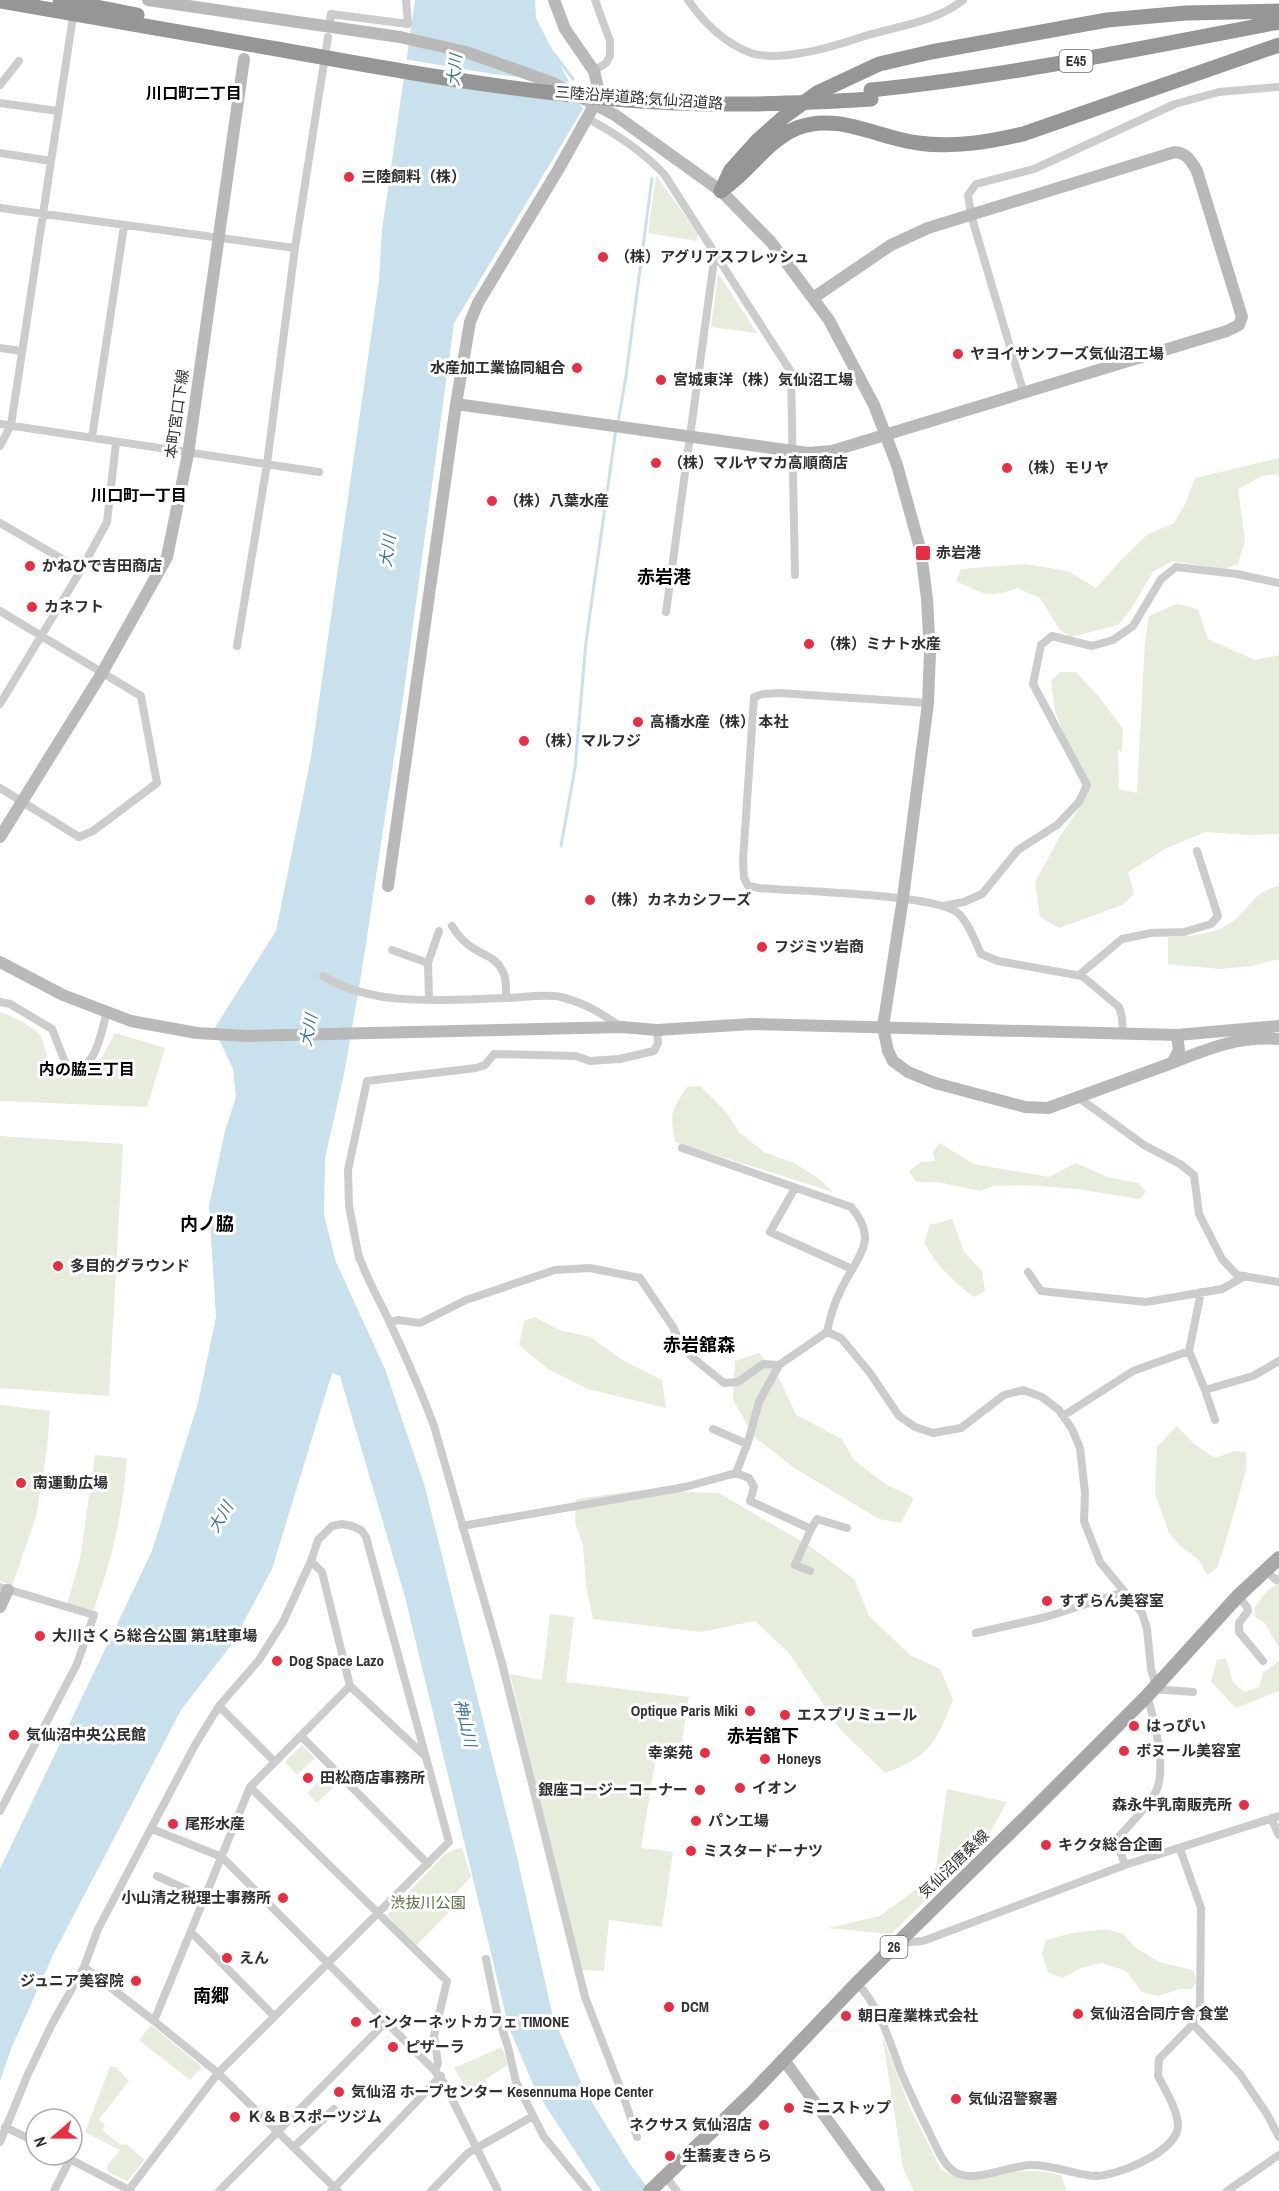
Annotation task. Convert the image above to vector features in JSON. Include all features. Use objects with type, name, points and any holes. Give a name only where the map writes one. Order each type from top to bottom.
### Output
[{"type":"highway","name":"三陸沿岸道路;気仙沼道路","points":[[60,0],[335,51],[542,84],[653,93],[731,96],[929,93],[1023,79],[1279,32]]},
{"type":"highway","name":"三陸沿岸道路;気仙沼道路","points":[[0,1],[500,87],[628,101],[732,104],[815,103],[1031,69],[1279,22]]},
{"type":"highway","points":[[721,191],[731,170],[784,116],[817,93],[879,64],[941,50],[1107,20],[1186,13],[1279,11]]},
{"type":"highway","points":[[721,191],[739,179],[767,147],[797,128],[817,123],[837,123],[919,143],[950,145],[1000,139],[1023,134],[1279,45]]},
{"type":"main road","name":"気仙沼唐桑線","points":[[650,2191],[665,2180],[857,1983],[1152,1690],[1238,1596],[1279,1558]]},
{"type":"street","points":[[0,446],[11,425],[75,0]]},
{"type":"street","points":[[148,0],[400,37],[465,52],[553,83],[615,115],[721,191],[771,242],[829,320],[874,405],[887,436],[906,494],[921,552],[929,623],[928,703],[884,1027],[888,1051],[893,1061],[908,1072],[935,1083],[1025,1107],[1048,1108],[1235,1041],[1260,1038],[1279,1039]]},
{"type":"street","points":[[330,22],[331,14],[408,24],[406,0]]},
{"type":"street","points":[[388,886],[456,404],[470,322],[478,303],[596,102],[598,93],[594,71],[565,29],[554,0]]},
{"type":"street","points":[[594,71],[606,63],[611,47],[595,0]]},
{"type":"street","points":[[688,0],[719,36],[752,53],[769,56],[804,53],[860,38],[940,14],[963,0]]},
{"type":"street","points":[[237,646],[267,464],[295,248],[328,37]]},
{"type":"street","name":"本町宮口下線","points":[[0,837],[102,673],[167,557],[188,454],[244,59]]},
{"type":"street","points":[[0,85],[19,61]]},
{"type":"street","points":[[1024,394],[971,215],[968,195],[976,184],[1034,169],[1175,104],[1220,92],[1279,87]]},
{"type":"street","points":[[0,103],[58,111]]},
{"type":"street","points":[[587,118],[621,137],[659,168],[791,372],[795,575]]},
{"type":"street","points":[[456,404],[808,453],[832,451],[1227,331],[1239,325],[1242,317],[1197,171],[1190,159],[1175,152],[927,228],[891,245],[813,298]]},
{"type":"street","points":[[0,153],[51,161]]},
{"type":"street","points":[[0,208],[295,248]]},
{"type":"street","points":[[92,437],[124,226]]},
{"type":"street","points":[[666,612],[715,252]]},
{"type":"street","points":[[0,348],[21,351]]},
{"type":"street","points":[[0,424],[319,472]]},
{"type":"street","points":[[1,700],[81,570],[107,522],[116,443]]},
{"type":"street","points":[[0,523],[81,570]]},
{"type":"street","points":[[942,906],[964,902],[982,894],[1018,850],[1057,825],[1079,802],[1087,785],[1034,684],[1041,645],[1052,636],[1092,646],[1113,640],[1133,626],[1161,579],[1176,567],[1236,574],[1279,584]]},
{"type":"street","points":[[0,611],[141,696],[157,783],[93,831],[79,837],[0,788]]},
{"type":"street","points":[[928,703],[779,693],[754,697],[743,861],[744,878],[748,886],[903,898],[935,903],[958,913],[974,937],[981,954],[998,961],[1082,976],[1119,1007],[1123,1035]]},
{"type":"street","points":[[1078,975],[1122,939],[1151,933],[1184,932],[1211,924],[1218,916],[1197,851]]},
{"type":"street","points":[[453,926],[463,941],[490,957],[502,970],[505,978],[506,998]]},
{"type":"street","points":[[429,999],[428,963],[439,931]]},
{"type":"street","points":[[392,950],[428,963]]},
{"type":"street","points":[[0,962],[63,995],[132,1021],[197,1033],[248,1036],[622,1027],[657,1030],[752,1024],[1177,1035],[1279,1026]]},
{"type":"street","points":[[323,976],[353,991],[396,998],[558,997],[595,1009],[622,1027]]},
{"type":"street","points":[[0,1002],[10,1004],[52,1029],[65,1062],[75,1067],[86,1064],[94,1054],[107,1011]]},
{"type":"street","points":[[637,2137],[585,1997],[548,1854],[525,1750],[434,1426],[390,1322],[364,1272],[359,1257],[349,1206],[348,1170],[367,1081],[476,1068],[485,1065],[494,1054],[576,1056],[590,1061],[619,1059],[654,1052],[658,1043],[657,1030]]},
{"type":"street","points":[[1172,1062],[1179,1050],[1177,1035]]},
{"type":"street","points":[[1079,1098],[1144,1145],[1180,1164],[1194,1175],[1199,1214],[1207,1233],[1222,1259],[1237,1275],[1279,1282]]},
{"type":"street","points":[[682,1148],[851,1207],[859,1216],[866,1237],[832,1310],[827,1332],[779,1365],[759,1402],[736,1473]]},
{"type":"street","points":[[795,1188],[770,1232],[852,1269]]},
{"type":"street","points":[[390,1322],[398,1320],[420,1323],[466,1300],[527,1279],[555,1270],[590,1268],[640,1278],[673,1327],[681,1344],[692,1357],[724,1383],[738,1382],[763,1364],[779,1365]]},
{"type":"street","points":[[1028,1272],[1041,1291],[1146,1302],[1222,1289],[1245,1276]]},
{"type":"street","points":[[1201,1292],[1189,1351],[1215,1420]]},
{"type":"street","points":[[827,1332],[841,1338],[870,1373],[899,1416],[915,1427],[933,1433],[961,1428],[1004,1395],[1023,1390],[1042,1397],[1059,1410],[1072,1429],[1080,1448],[1085,1493],[1084,1521],[1100,1562],[1142,1612],[1147,1629],[1160,1762],[1156,1791],[1116,1840],[1125,1865]]},
{"type":"street","points":[[1063,1416],[1133,1371],[1189,1351]]},
{"type":"street","points":[[1205,1390],[1253,1376],[1279,1361]]},
{"type":"street","points":[[713,1429],[747,1444]]},
{"type":"street","points":[[462,1526],[685,1487],[736,1473],[749,1478],[754,1487],[750,1501],[811,1529]]},
{"type":"street","points":[[810,1571],[795,1565],[817,1519],[847,1528]]},
{"type":"street","points":[[0,2142],[52,2024],[84,1968],[98,1929],[195,1745],[219,1706],[259,1660],[284,1622],[318,1540],[332,1526],[342,1524],[352,1526],[361,1530],[366,1537],[449,1842],[218,2073],[130,2190],[84,2166]]},
{"type":"street","points":[[311,1561],[322,1572],[350,1686],[425,1756]]},
{"type":"street","points":[[1266,1571],[1276,1580],[1279,1578]]},
{"type":"street","points":[[0,1607],[4,1588],[94,1616],[77,1664],[0,1811]]},
{"type":"street","points":[[976,1633],[1046,1617],[1124,1592]]},
{"type":"street","points":[[1238,1596],[1248,1611],[1239,1623],[1239,1632],[1263,1661]]},
{"type":"street","points":[[154,2020],[250,1787],[350,1686]]},
{"type":"street","points":[[1152,1690],[1193,1692]]},
{"type":"street","points":[[219,1706],[274,1762]]},
{"type":"street","points":[[302,1737],[428,1864]]},
{"type":"street","points":[[84,1968],[154,2020],[218,2073],[294,2147],[334,2190],[438,2074],[434,2036],[447,1981],[250,1787]]},
{"type":"street","points":[[898,1942],[923,1941],[1125,1865],[1275,1817],[1279,1835]]},
{"type":"street","points":[[152,1828],[222,1857],[438,2074],[478,2148],[498,2191]]},
{"type":"street","points":[[857,1983],[868,1995],[878,2012],[907,2086],[936,2146],[953,2171],[963,2176],[974,2176],[1015,2166],[1031,2165],[1093,2176],[1107,2175],[1130,2167],[1166,2148],[1177,2134],[1178,2124],[1157,2069],[1159,2059],[1193,2024],[1200,2005],[1201,1908],[1180,1849]]},
{"type":"street","points":[[157,1876],[205,1898]]},
{"type":"street","points":[[191,1932],[274,2016]]},
{"type":"street","points":[[486,1959],[497,2013],[516,2082],[544,2137],[588,2191]]},
{"type":"street","points":[[219,2191],[387,2021]]},
{"type":"street","points":[[1193,2024],[1240,2074],[1267,2114],[1279,2137]]},
{"type":"street","points":[[784,2060],[879,2191]]},
{"type":"street","points":[[294,2147],[333,2109]]},
{"type":"street","points":[[431,2191],[468,2153],[533,2116]]},
{"type":"street","points":[[5,2127],[24,2136]]},
{"type":"street","points":[[1227,2191],[1279,2156]]},
{"type":"street","points":[[54,2191],[62,2167]]},
{"type":"street","points":[[665,2180],[677,2191]]},
{"type":"green space","points":[[656,175],[698,234],[697,241],[648,233]]},
{"type":"green space","points":[[718,273],[757,333],[711,327]]},
{"type":"green space","points":[[1279,458],[1279,477],[1276,474],[1262,476],[1238,489],[1245,541],[1238,564],[1225,569],[1172,561],[1153,572],[1131,609],[1118,625],[1071,637],[1060,630],[1040,598],[1017,588],[986,594],[956,581],[961,569],[1025,564],[1068,571],[1096,588],[1148,534],[1174,523],[1185,504],[1195,478]]},
{"type":"green space","points":[[1177,604],[1198,609],[1208,639],[1255,660],[1279,655],[1279,834],[1249,835],[1205,832],[1165,849],[1128,872],[1134,894],[1122,905],[1059,928],[1040,917],[1035,882],[1062,833],[1083,803],[1082,774],[1055,711],[1051,681],[1060,672],[1076,672],[1100,698],[1123,729],[1122,752],[1118,750],[1119,789],[1137,793],[1145,641],[1149,616]]},
{"type":"green space","points":[[1279,886],[1279,959],[1251,966],[1220,969],[1168,964],[1168,937],[1218,930],[1238,917],[1257,896]]},
{"type":"green space","points":[[0,1012],[22,1022],[38,1033],[50,1062],[59,1071],[70,1076],[81,1077],[93,1074],[115,1033],[165,1048],[147,1107],[0,1101]]},
{"type":"green space","points":[[700,1086],[726,1112],[739,1132],[764,1152],[794,1163],[818,1178],[833,1192],[675,1142],[672,1118],[675,1107],[687,1087]]},
{"type":"green space","name":"多目的グラウンド","points":[[0,1136],[123,1144],[109,1396],[0,1388]]},
{"type":"green space","points":[[939,1143],[974,1164],[1049,1177],[1076,1163],[1107,1177],[1138,1183],[1146,1191],[1140,1199],[1077,1189],[1026,1185],[994,1186],[980,1191],[937,1182],[916,1182],[909,1171],[921,1162],[935,1161],[933,1152]]},
{"type":"green space","points":[[952,1219],[964,1252],[982,1271],[985,1291],[974,1297],[946,1273],[924,1243],[930,1225]]},
{"type":"green space","points":[[535,1317],[559,1330],[590,1337],[624,1361],[662,1380],[666,1408],[588,1389],[548,1369],[519,1345],[524,1321]]},
{"type":"green space","points":[[759,1353],[777,1374],[796,1415],[842,1439],[854,1460],[885,1484],[914,1498],[901,1523],[879,1519],[796,1469],[754,1437],[733,1400],[735,1361]]},
{"type":"green space","name":"南運動広場","points":[[0,1405],[50,1411],[47,1449],[36,1517],[12,1586],[0,1581]]},
{"type":"green space","points":[[1177,1426],[1194,1444],[1215,1458],[1235,1451],[1246,1452],[1247,1467],[1225,1544],[1217,1568],[1207,1575],[1199,1560],[1180,1546],[1169,1533],[1155,1493],[1157,1447]]},
{"type":"green space","points":[[95,1455],[127,1458],[116,1536],[93,1611],[67,1604],[80,1559]]},
{"type":"green space","points":[[642,1490],[719,1493],[811,1547],[854,1579],[869,1616],[910,1655],[940,1669],[953,1700],[930,1746],[912,1760],[885,1773],[840,1729],[789,1653],[755,1621],[701,1632],[593,1619],[586,1586],[583,1546],[575,1522],[576,1499]]},
{"type":"green space","points":[[1279,1582],[1279,1648],[1264,1622],[1256,1618],[1254,1608],[1267,1591]]},
{"type":"green space","points":[[550,1614],[574,1617],[566,1682],[689,1697],[681,1748],[658,1746],[641,1848],[673,1852],[662,1927],[609,1920],[604,1971],[581,1970],[510,1674],[542,1680]]},
{"type":"green space","points":[[1226,1658],[1233,1682],[1244,1692],[1259,1687],[1263,1673],[1279,1661],[1279,1691],[1236,1708],[1211,1682],[1217,1660]]},
{"type":"green space","points":[[302,1745],[315,1758],[297,1775],[285,1762]]},
{"type":"green space","points":[[328,1772],[338,1783],[317,1803],[307,1793]]},
{"type":"green space","points":[[947,1789],[1007,1802],[984,1843],[891,1934],[828,1928],[880,1916],[925,1883],[936,1867]]},
{"type":"green space","name":"渋抜川公園","points":[[462,1847],[471,1877],[452,1897],[449,1912],[415,1947],[387,1915],[445,1854]]},
{"type":"green space","points":[[1107,1929],[1123,1934],[1136,1948],[1159,1962],[1193,1970],[1197,1982],[1191,1989],[1180,1989],[1158,1996],[1142,1992],[1126,1971],[1102,1963],[1081,1968],[1062,1978],[1048,1972],[1042,1953],[1046,1940],[1072,1933]]},
{"type":"green space","points":[[151,2025],[202,2067],[190,2080],[139,2040]]},
{"type":"green space","points":[[882,2035],[910,2108],[941,2169],[964,2179],[1032,2171],[1061,2175],[1067,2191],[914,2191],[903,2168]]},
{"type":"green space","points":[[502,2047],[508,2065],[486,2079],[486,2085],[468,2092],[454,2068]]},
{"type":"green space","points":[[110,2067],[116,2067],[129,2081],[99,2119],[105,2126],[102,2130],[121,2145],[126,2144],[145,2160],[127,2181],[108,2172],[107,2166],[120,2150],[85,2132]]},
{"type":"water","points":[[415,0],[535,0],[536,18],[583,109],[454,323],[403,698],[361,976],[344,1074],[325,1158],[324,1215],[336,1262],[385,1369],[425,1487],[517,1857],[553,2017],[585,2091],[630,2164],[650,2191],[601,2191],[536,2091],[509,2028],[405,1597],[340,1376],[332,1373],[272,1569],[232,1644],[181,1710],[53,1955],[11,2049],[0,2081],[0,1869],[152,1551],[198,1403],[216,1317],[209,1206],[225,1131],[236,1097],[233,1069],[214,1029],[276,931],[311,757],[379,281],[382,230]]},
{"type":"pier","points":[[404,59],[493,74],[573,83],[582,99],[401,75]]},
{"type":"waterway","points":[[554,54],[573,79]]},
{"type":"waterway","points":[[618,422],[652,178]]},
{"type":"waterway","points":[[561,846],[575,768],[586,642],[616,429]]},
{"type":"place","name":"三陸飼料（株）","points":[[349,177]]},
{"type":"place","name":"（株）アグリアスフレッシュ","points":[[603,257]]},
{"type":"place","name":"ヤヨイサンフーズ気仙沼工場","points":[[958,354]]},
{"type":"place","name":"水産加工業協同組合","points":[[577,368]]},
{"type":"place","name":"宮城東洋（株）気仙沼工場","points":[[661,380]]},
{"type":"place","name":"（株）マルヤマカ高順商店","points":[[656,463]]},
{"type":"place","name":"（株）モリヤ","points":[[1007,468]]},
{"type":"place","name":"（株）八葉水産","points":[[492,501]]},
{"type":"place","name":"赤岩港","points":[[923,553]]},
{"type":"place","name":"かねひで吉田商店","points":[[30,566]]},
{"type":"place","name":"カネフト","points":[[32,607]]},
{"type":"place","name":"（株）ミナト水産","points":[[809,644]]},
{"type":"place","name":"高橋水産（株） 本社","points":[[638,722]]},
{"type":"place","name":"（株）マルフジ","points":[[524,741]]},
{"type":"place","name":"（株）カネカシフーズ","points":[[590,900]]},
{"type":"place","name":"フジミツ岩商","points":[[762,947]]},
{"type":"place","name":"多目的グラウンド","points":[[58,1266]]},
{"type":"place","name":"南運動広場","points":[[21,1483]]},
{"type":"place","name":"すずらん美容室","points":[[1047,1601]]},
{"type":"place","name":"大川さくら総合公園 第1駐車場","points":[[40,1636]]},
{"type":"place","name":"Dog Space Lazo","points":[[277,1661]]},
{"type":"place","name":"Optique Paris Miki","points":[[750,1711]]},
{"type":"place","name":"エスプリミュール","points":[[785,1715]]},
{"type":"place","name":"はっぴい","points":[[1134,1726]]},
{"type":"place","name":"気仙沼中央公民館","points":[[14,1735]]},
{"type":"place","name":"ボヌール美容室","points":[[1124,1751]]},
{"type":"place","name":"幸楽苑","points":[[705,1753]]},
{"type":"place","name":"Honeys","points":[[765,1759]]},
{"type":"place","name":"田松商店事務所","points":[[308,1778]]},
{"type":"place","name":"イオン","points":[[740,1788]]},
{"type":"place","name":"銀座コージーコーナー","points":[[700,1790]]},
{"type":"place","name":"森永牛乳南販売所","points":[[1244,1805]]},
{"type":"place","name":"パン工場","points":[[696,1821]]},
{"type":"place","name":"尾形水産","points":[[173,1824]]},
{"type":"place","name":"キクタ総合企画","points":[[1046,1845]]},
{"type":"place","name":"ミスタードーナツ","points":[[691,1851]]},
{"type":"place","name":"小山清之税理士事務所","points":[[283,1898]]},
{"type":"place","name":"えん","points":[[227,1958]]},
{"type":"place","name":"ジュニア美容院","points":[[136,1981]]},
{"type":"place","name":"DCM","points":[[669,2007]]},
{"type":"place","name":"気仙沼合同庁舎 食堂","points":[[1078,2014]]},
{"type":"place","name":"朝日産業株式会社","points":[[846,2016]]},
{"type":"place","name":"インターネットカフェ TIMONE","points":[[356,2022]]},
{"type":"place","name":"ピザーラ","points":[[393,2047]]},
{"type":"place","name":"気仙沼 ホープセンター Kesennuma Hope Center","points":[[339,2092]]},
{"type":"place","name":"気仙沼警察署","points":[[956,2099]]},
{"type":"place","name":"ミニストップ","points":[[789,2108]]},
{"type":"place","name":"Ｋ＆Ｂスポーツジム","points":[[235,2117]]},
{"type":"place","name":"ネクサス 気仙沼店","points":[[764,2125]]},
{"type":"place","name":"生蕎麦きらら","points":[[670,2156]]},
{"type":"district","name":"川口町二丁目","points":[[194,93]]},
{"type":"district","name":"川口町一丁目","points":[[139,495]]},
{"type":"district","name":"赤岩港","points":[[664,577]]},
{"type":"district","name":"内の脇三丁目","points":[[87,1069]]},
{"type":"district","name":"内ノ脇","points":[[207,1224]]},
{"type":"district","name":"赤岩舘森","points":[[699,1345]]},
{"type":"district","name":"赤岩舘下","points":[[763,1736]]},
{"type":"district","name":"南郷","points":[[211,1996]]},
{"type":"water label","name":"大川","points":[[454,70]]},
{"type":"water label","name":"大川","points":[[387,551]]},
{"type":"water label","name":"大川","points":[[308,1030]]},
{"type":"water label","name":"大川","points":[[220,1517]]},
{"type":"water label","name":"神山川","points":[[466,1723]]}]
